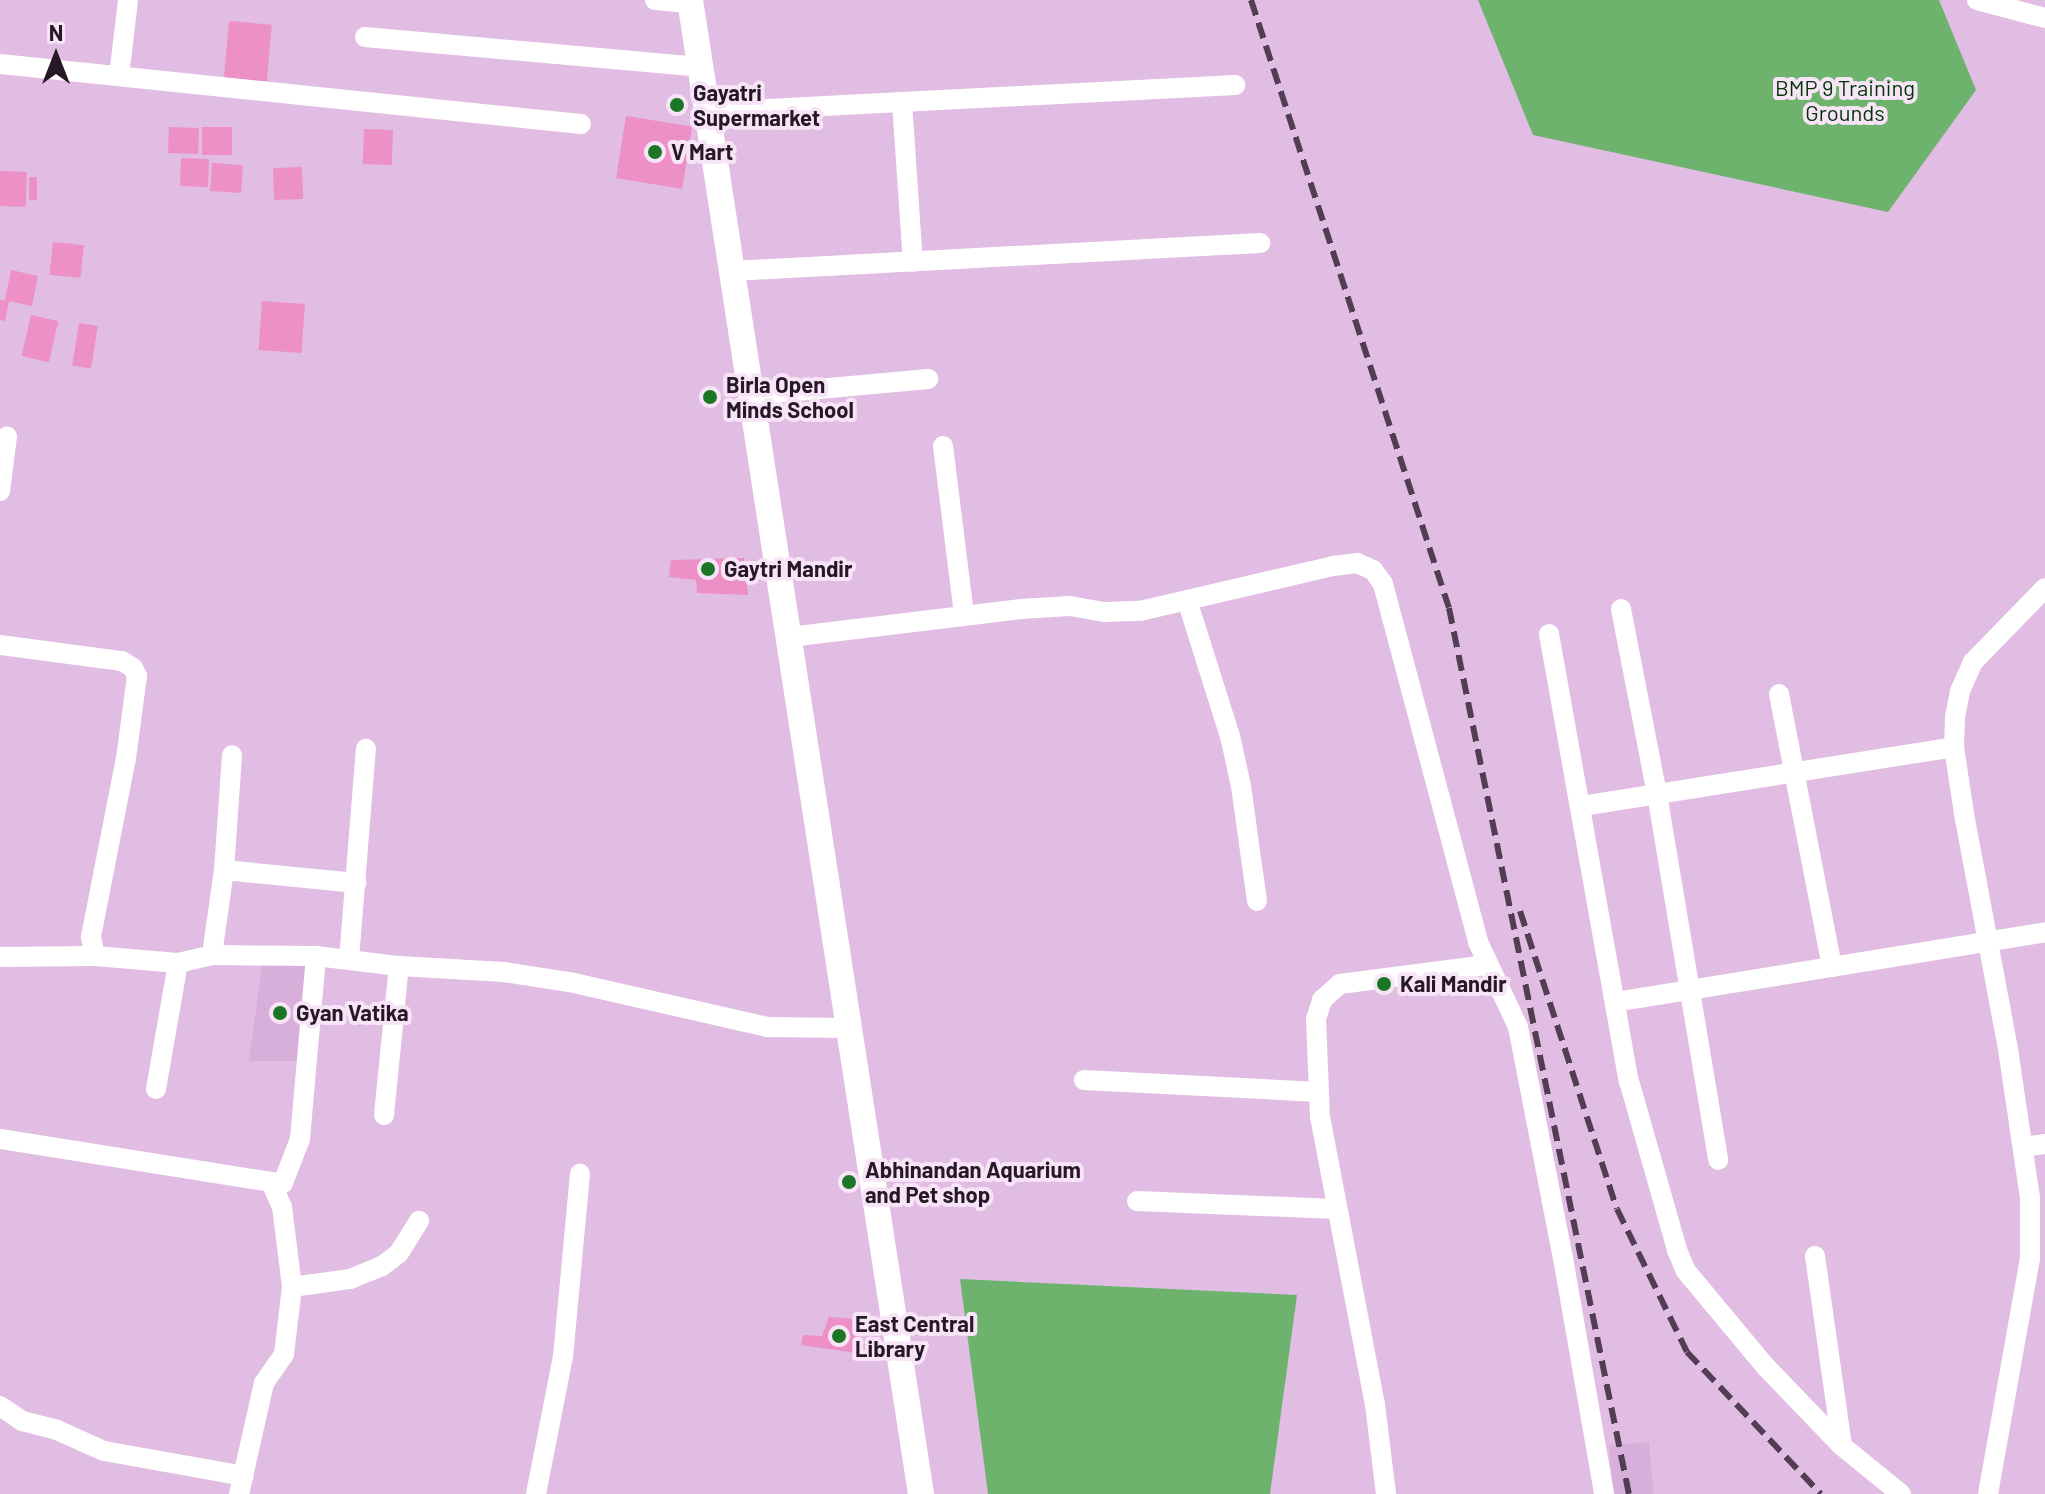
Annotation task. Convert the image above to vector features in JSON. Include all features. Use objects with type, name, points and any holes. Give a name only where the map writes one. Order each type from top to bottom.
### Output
[{"type":"main road","points":[[690,2],[921,1494]]},
{"type":"street","points":[[119,76],[128,0]]},
{"type":"street","points":[[655,0],[690,2]]},
{"type":"street","points":[[1977,0],[2045,18]]},
{"type":"street","points":[[365,37],[700,67]]},
{"type":"street","points":[[0,64],[581,124]]},
{"type":"street","points":[[707,112],[1235,85]]},
{"type":"street","points":[[902,102],[913,262]]},
{"type":"street","points":[[732,271],[1260,243]]},
{"type":"street","points":[[752,395],[928,379]]},
{"type":"street","points":[[0,491],[7,436]]},
{"type":"street","points":[[943,446],[964,615]]},
{"type":"street","points":[[790,637],[964,615],[1070,606],[1122,612],[1333,566],[1357,563],[1373,570],[1383,584],[1487,965],[1508,1001],[1518,1027],[1563,1258],[1604,1494]]},
{"type":"street","points":[[1988,1494],[2030,1259],[2030,1198],[1954,747],[1960,691],[1973,662],[2045,588]]},
{"type":"street","points":[[1187,600],[1230,736],[1241,786],[1257,901]]},
{"type":"street","points":[[1621,609],[1657,794],[1718,1160]]},
{"type":"street","points":[[1549,634],[1629,1081],[1677,1250],[1686,1271],[1766,1367],[1842,1446],[1901,1494]]},
{"type":"street","points":[[0,645],[122,661],[133,668],[137,676],[126,758],[91,937],[95,956]]},
{"type":"street","points":[[1779,694],[1797,772],[1832,967]]},
{"type":"street","points":[[1582,806],[1954,747]]},
{"type":"street","points":[[349,959],[366,749]]},
{"type":"street","points":[[212,955],[224,870],[232,755]]},
{"type":"street","points":[[224,870],[356,883]]},
{"type":"street","points":[[1615,1002],[2045,932]]},
{"type":"street","points":[[0,957],[95,956],[178,963],[212,955],[316,956],[399,966],[504,972],[574,983],[767,1027],[847,1028]]},
{"type":"street","points":[[0,1139],[283,1183],[300,1139],[316,956]]},
{"type":"street","points":[[156,1089],[178,963]]},
{"type":"street","points":[[1386,1494],[1375,1405],[1336,1209],[1319,1092],[1316,1019],[1322,1000],[1340,984],[1487,965]]},
{"type":"street","points":[[384,1115],[399,966]]},
{"type":"street","points":[[1084,1080],[1319,1092]]},
{"type":"street","points":[[2023,1147],[2045,1144]]},
{"type":"street","points":[[536,1494],[563,1357],[580,1174]]},
{"type":"street","points":[[0,1406],[22,1421],[57,1430],[104,1451],[242,1485],[264,1383],[284,1354],[292,1287],[282,1207],[271,1182]]},
{"type":"street","points":[[1137,1201],[1336,1209]]},
{"type":"street","points":[[292,1287],[350,1279],[382,1266],[399,1253],[419,1221]]},
{"type":"street","points":[[1815,1256],[1842,1446]]},
{"type":"shaded area","name":"Gyan Vatika","points":[[263,959],[308,964],[300,1061],[249,1061]]},
{"type":"shaded area","points":[[1649,1442],[1654,1494],[1613,1494],[1609,1445]]},
{"type":"green space","name":"BMP 9 Training Grounds","points":[[1478,0],[1939,0],[1976,90],[1888,212],[1533,135]]},
{"type":"green space","points":[[960,1279],[1297,1295],[1270,1494],[988,1494]]},
{"type":"building","points":[[229,21],[272,25],[267,82],[224,78]]},
{"type":"building","name":"V Mart","points":[[626,116],[692,126],[682,189],[616,178]]},
{"type":"building","points":[[169,127],[199,128],[198,154],[168,153]]},
{"type":"building","points":[[202,127],[232,127],[232,155],[202,155]]},
{"type":"building","points":[[364,129],[393,130],[392,165],[363,164]]},
{"type":"building","points":[[181,158],[209,159],[208,187],[180,186]]},
{"type":"building","points":[[212,163],[243,165],[241,193],[210,191]]},
{"type":"building","points":[[302,167],[303,199],[274,200],[273,168]]},
{"type":"building","points":[[0,171],[27,172],[26,207],[0,206]]},
{"type":"building","points":[[29,177],[37,177],[37,200],[29,200]]},
{"type":"building","points":[[53,242],[84,245],[80,278],[50,275]]},
{"type":"building","points":[[11,270],[38,276],[32,306],[9,301],[5,321],[0,320],[0,300],[5,300]]},
{"type":"building","points":[[262,301],[305,304],[301,353],[259,350]]},
{"type":"building","points":[[31,315],[58,321],[49,362],[22,356]]},
{"type":"building","points":[[79,323],[98,326],[91,368],[72,365]]},
{"type":"building","name":"Gaytri Mandir","points":[[744,558],[748,595],[697,593],[696,580],[669,577],[671,560]]},
{"type":"building","name":"East Central Library","points":[[829,1317],[855,1319],[856,1342],[867,1344],[863,1354],[801,1345],[803,1335],[822,1336]]},
{"type":"railway","points":[[1251,0],[1449,608],[1629,1494]]},
{"type":"railway","points":[[1520,911],[1617,1209],[1687,1352],[1821,1494]]},
{"type":"place","name":"Gayatri Supermarket","points":[[677,105]]},
{"type":"place","name":"V Mart","points":[[655,152]]},
{"type":"place","name":"Birla Open Minds School","points":[[710,397]]},
{"type":"place","name":"Gaytri Mandir","points":[[708,569]]},
{"type":"place","name":"Kali Mandir","points":[[1384,984]]},
{"type":"place","name":"Gyan Vatika","points":[[280,1013]]},
{"type":"place","name":"Abhinandan Aquarium and Pet shop","points":[[849,1182]]},
{"type":"place","name":"East Central Library","points":[[839,1336]]}]
